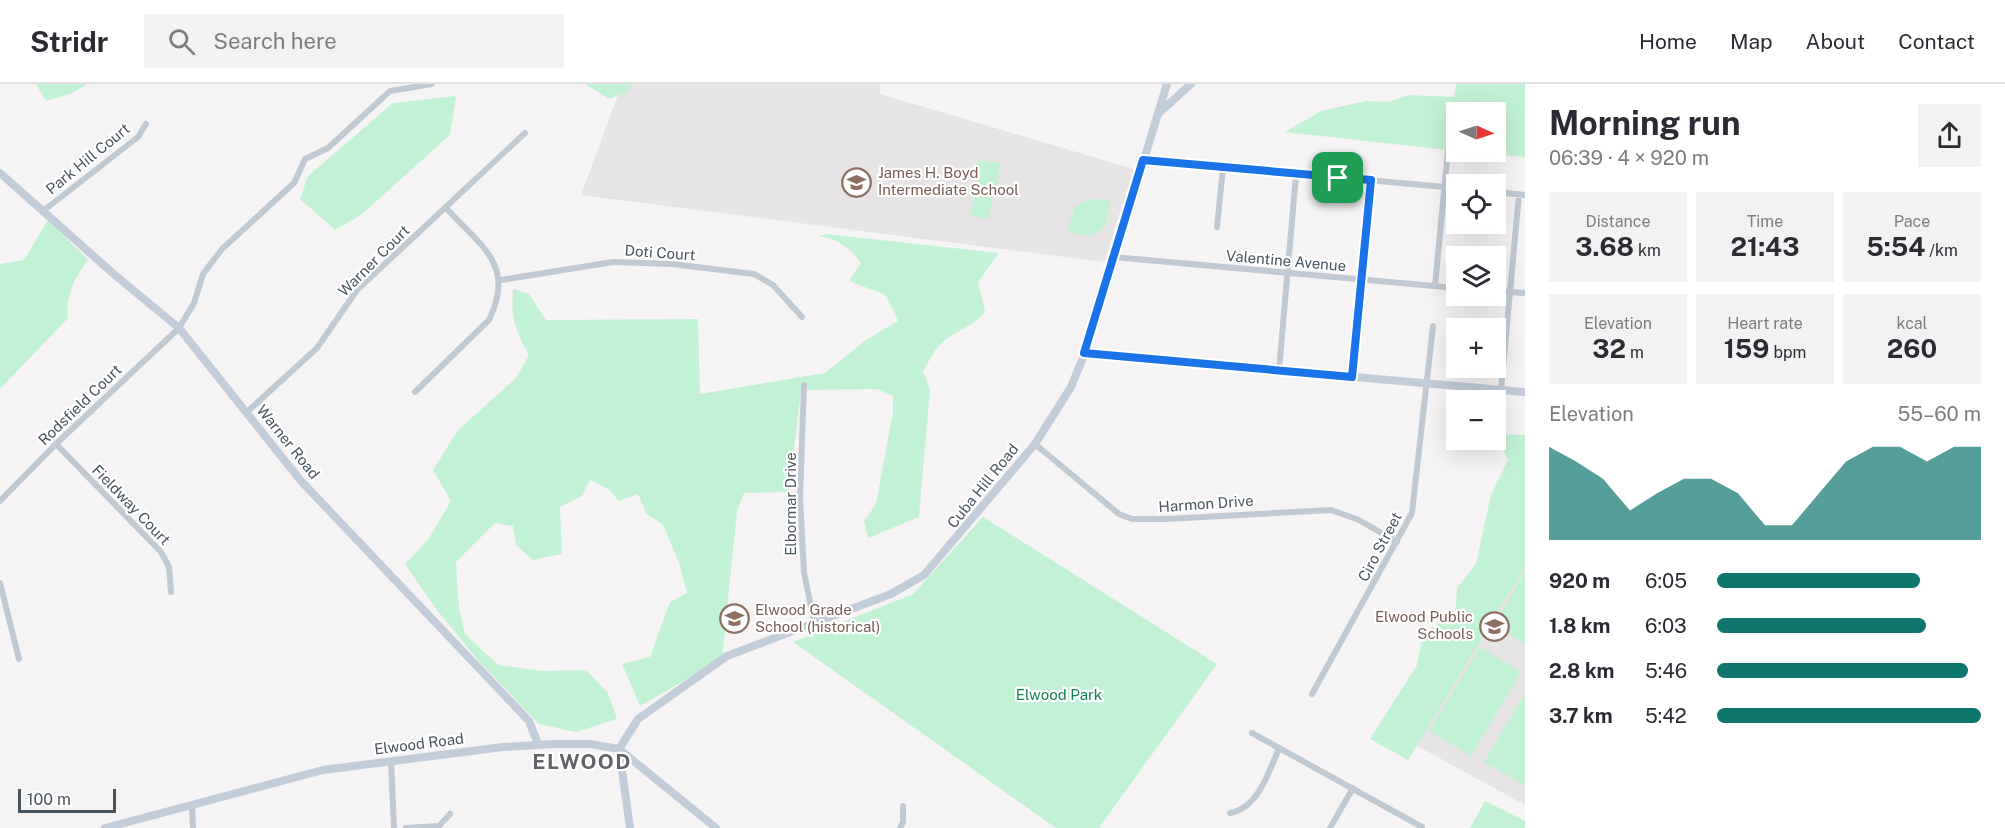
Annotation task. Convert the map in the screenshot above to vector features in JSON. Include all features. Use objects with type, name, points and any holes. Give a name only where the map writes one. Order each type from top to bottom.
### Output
[{"type":"main road","name":"Cuba Hill Road","points":[[619,749],[638,719],[727,656],[891,594],[924,575],[1035,444],[1071,387],[1084,353],[1167,84]]},
{"type":"main road","points":[[1158,113],[1191,84]]},
{"type":"main road","name":"Warner Road","points":[[0,172],[179,328],[301,481],[529,721],[538,744]]},
{"type":"main road","points":[[1084,353],[1501,390]]},
{"type":"main road","points":[[1506,390],[1525,392]]},
{"type":"main road","name":"Elwood Road","points":[[105,828],[323,770],[538,744],[590,744],[619,749],[716,828]]},
{"type":"main road","points":[[619,749],[630,828]]},
{"type":"street","name":"Rodsfield Court","points":[[0,501],[56,444],[179,328],[194,303],[203,274],[222,249],[294,183],[305,159],[328,148],[390,91],[432,84]]},
{"type":"street","name":"Park Hill Court","points":[[43,211],[138,137],[146,124]]},
{"type":"street","name":"Warner Court","points":[[247,412],[317,348],[357,290],[525,133]]},
{"type":"street","points":[[1143,160],[1444,187]]},
{"type":"street","points":[[1435,286],[1447,162]]},
{"type":"street","points":[[1217,227],[1223,168]]},
{"type":"street","points":[[1279,370],[1296,174]]},
{"type":"street","points":[[1352,377],[1371,180]]},
{"type":"street","points":[[1501,390],[1509,292],[1522,194],[1506,193]]},
{"type":"street","points":[[415,392],[489,320],[495,308],[501,280],[494,261],[446,208]]},
{"type":"street","name":"Valentine Avenue","points":[[1113,256],[1446,287]]},
{"type":"street","name":"Doti Court","points":[[501,280],[613,262],[672,264],[754,274],[773,285],[802,317]]},
{"type":"street","points":[[1506,292],[1525,293]]},
{"type":"street","name":"Ciro Street","points":[[1312,694],[1397,542],[1415,500],[1433,326]]},
{"type":"street","name":"Elbormar Drive","points":[[804,385],[800,497],[804,572],[814,622]]},
{"type":"street","name":"Fieldway Court","points":[[56,444],[161,552],[169,567],[171,592]]},
{"type":"street","name":"Harmon Drive","points":[[1035,444],[1119,514],[1132,519],[1331,510],[1359,520],[1397,542]]},
{"type":"street","points":[[0,583],[19,658]]},
{"type":"street","points":[[1252,733],[1422,828]]},
{"type":"street","points":[[1230,813],[1242,811],[1255,796],[1269,774],[1279,748]]},
{"type":"street","points":[[391,761],[394,828]]},
{"type":"street","points":[[1330,828],[1353,788]]},
{"type":"street","points":[[192,804],[194,828]]},
{"type":"street","points":[[900,828],[903,822],[903,806]]},
{"type":"street","points":[[406,828],[439,826],[450,814]]},
{"type":"shaded area","name":"James H. Boyd Intermediate School","points":[[622,84],[880,84],[880,94],[1134,169],[1104,262],[581,195]]},
{"type":"shaded area","name":"Elwood Public Schools","points":[[1525,514],[1525,805],[1401,737]]},
{"type":"green space","points":[[36,84],[87,84],[73,93],[46,101]]},
{"type":"green space","points":[[585,84],[631,84],[628,92],[609,99]]},
{"type":"green space","points":[[1456,84],[1525,84],[1525,157],[1506,155],[1506,102],[1446,102],[1446,150],[1285,132],[1321,111],[1366,101],[1388,102],[1409,95],[1454,97]]},
{"type":"green space","points":[[456,96],[450,135],[361,215],[335,230],[300,199],[308,176],[393,103]]},
{"type":"green space","points":[[977,160],[1000,163],[997,189],[974,186]]},
{"type":"green space","points":[[975,192],[993,195],[988,219],[971,216]]},
{"type":"green space","points":[[1088,200],[1110,201],[1106,225],[1091,236],[1067,232],[1075,207]]},
{"type":"green space","points":[[48,220],[88,260],[72,287],[68,302],[68,318],[0,389],[0,264],[24,260]]},
{"type":"green space","points":[[826,234],[999,253],[978,282],[985,312],[975,322],[939,346],[923,371],[930,389],[919,517],[868,538],[864,521],[876,504],[893,412],[893,396],[877,389],[801,390],[789,492],[744,493],[737,511],[722,659],[640,706],[622,664],[650,657],[670,602],[687,593],[680,565],[663,525],[646,513],[638,494],[619,501],[610,490],[590,480],[582,496],[560,507],[562,554],[533,560],[516,545],[513,526],[495,523],[456,562],[459,608],[465,634],[498,665],[542,671],[586,670],[608,693],[617,719],[576,732],[539,724],[477,659],[436,609],[405,564],[428,540],[451,501],[433,470],[458,430],[516,378],[529,355],[515,324],[513,289],[529,294],[546,320],[698,319],[700,394],[825,373],[866,340],[898,321],[886,295],[849,281],[861,263],[843,245],[819,236]]},
{"type":"green space","points":[[1506,434],[1525,435],[1525,567],[1408,760],[1370,739],[1417,665],[1423,633],[1455,615],[1457,588],[1476,564],[1491,495],[1508,460],[1503,450],[1506,450]]},
{"type":"green space","name":"Elwood Park","points":[[983,517],[1217,664],[1099,828],[1056,828],[793,642],[913,594]]},
{"type":"green space","points":[[1525,571],[1525,644],[1494,625]]},
{"type":"green space","points":[[1480,647],[1521,672],[1471,756],[1429,731]]},
{"type":"green space","points":[[1525,693],[1525,786],[1484,762]]},
{"type":"green space","points":[[1485,801],[1525,821],[1525,828],[1470,828]]},
{"type":"place","name":"James H. Boyd Intermediate School","points":[[857,182]]},
{"type":"place","name":"Elwood Grade School (historical)","points":[[734,619]]},
{"type":"place","name":"Elwood Public Schools","points":[[1494,626]]},
{"type":"district","name":"ELWOOD","points":[[582,762]]},
{"type":"route","points":[[1143,160],[1338,178],[1371,180],[1352,377],[1084,353],[1143,160]]}]
